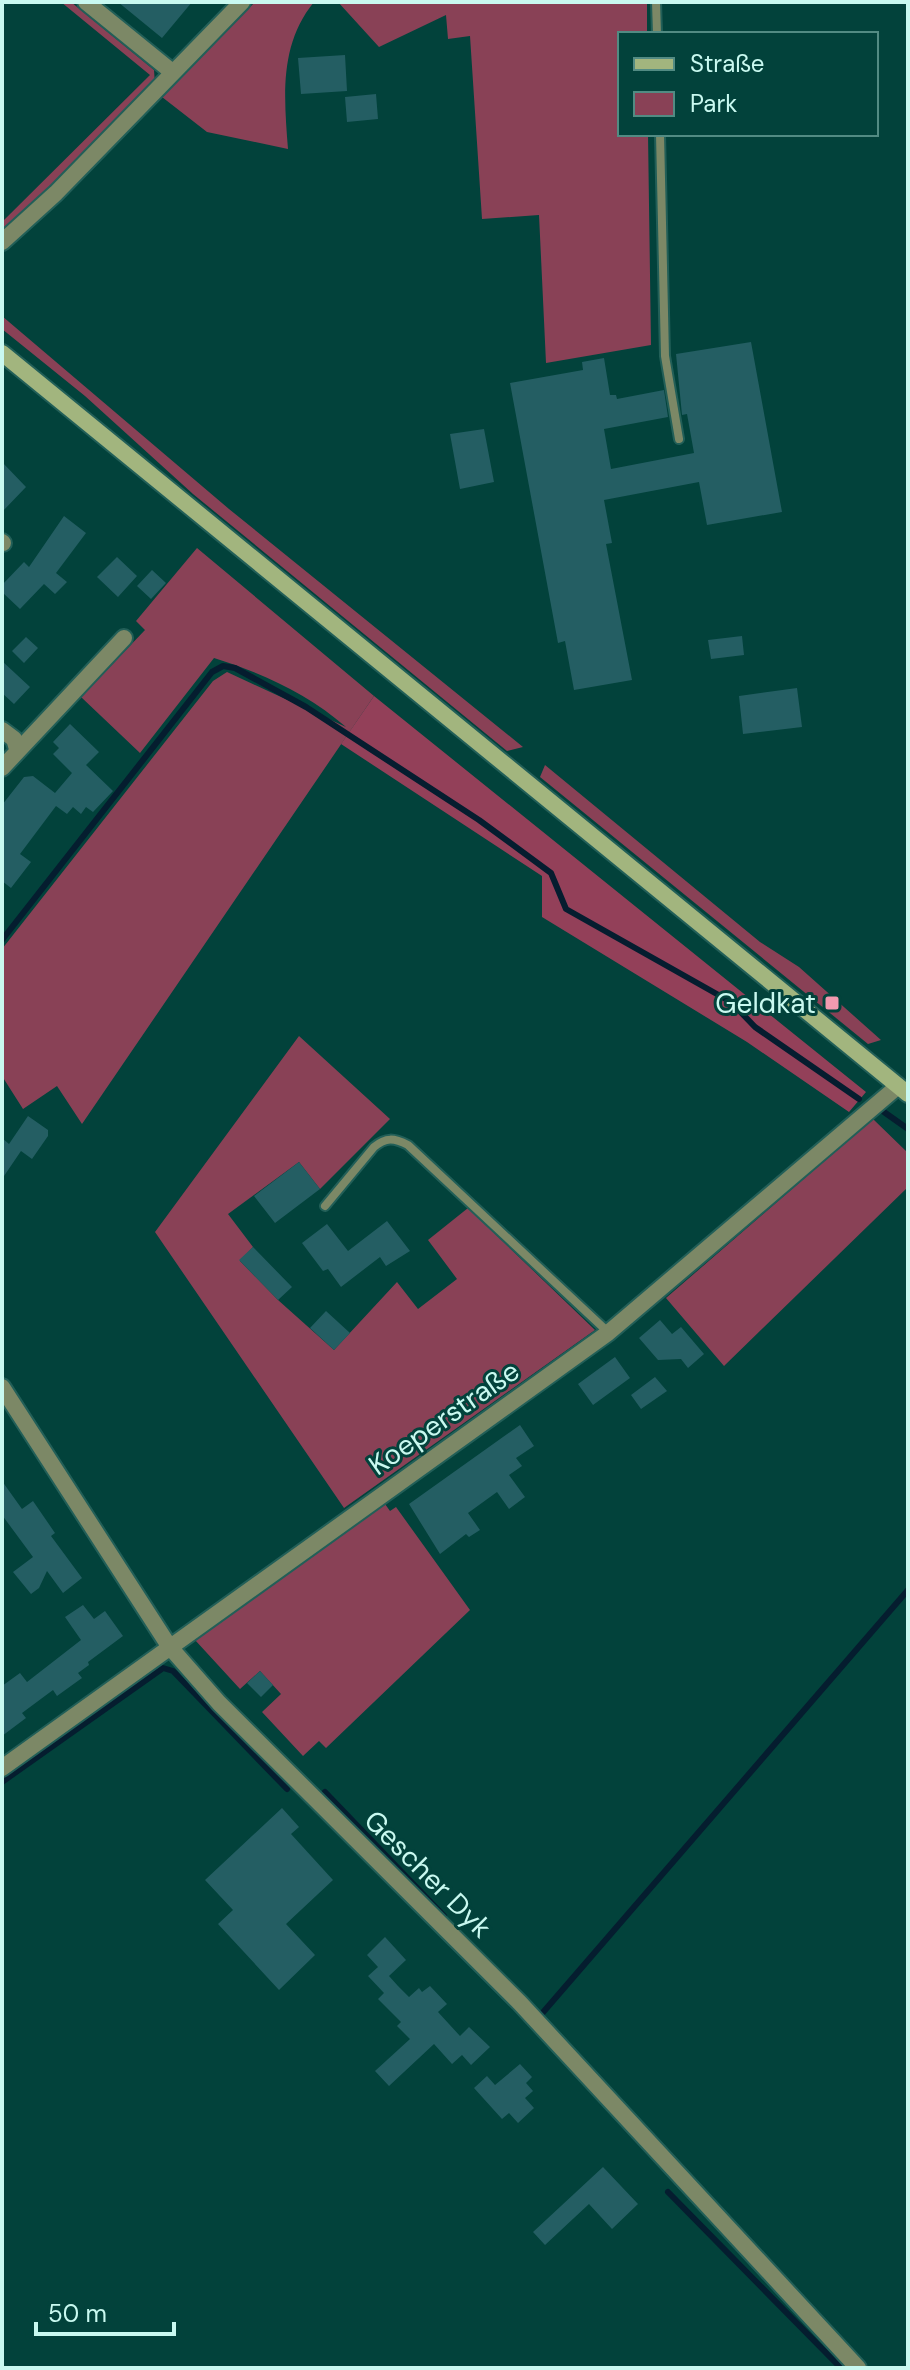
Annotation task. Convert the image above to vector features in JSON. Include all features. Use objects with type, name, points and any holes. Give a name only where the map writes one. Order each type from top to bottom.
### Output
[{"type":"main road","points":[[2,353],[902,1091]]},
{"type":"street","points":[[86,2],[171,71]]},
{"type":"street","points":[[2,242],[56,193],[171,71],[242,2]]},
{"type":"street","points":[[2,768],[124,638]]},
{"type":"street","points":[[2,730],[14,739],[17,749]]},
{"type":"street","name":"Koeperstraße","points":[[2,1768],[608,1333],[902,1091]]},
{"type":"street","name":"Gescher Dyk","points":[[2,1387],[169,1646],[219,1703],[520,2003],[858,2368]]},
{"type":"lane","points":[[656,2],[657,32]]},
{"type":"lane","points":[[660,136],[665,356],[679,439]]},
{"type":"lane","points":[[325,1206],[374,1147],[381,1141],[397,1139],[408,1145],[608,1333]]},
{"type":"green space","points":[[61,2],[71,2],[154,70],[155,85],[2,234],[2,222],[150,75]]},
{"type":"green space","points":[[255,2],[314,2],[303,19],[289,54],[285,91],[288,149],[207,132],[162,97]]},
{"type":"green space","points":[[338,2],[647,2],[647,32],[618,32],[618,136],[648,136],[651,345],[546,363],[539,215],[482,219],[470,36],[448,39],[446,15],[379,47]]},
{"type":"green space","points":[[2,316],[229,509],[523,747],[507,751],[193,494],[85,396],[2,329]]},
{"type":"green space","points":[[197,548],[374,696],[82,1124],[57,1086],[23,1109],[2,1076],[2,949],[213,681],[227,672],[346,727],[316,704],[284,686],[214,658],[140,753],[81,697],[145,630],[136,621]]},
{"type":"green space","points":[[545,765],[760,942],[799,967],[881,1040],[868,1044],[540,777]]},
{"type":"green space","points":[[299,1036],[390,1119],[320,1189],[299,1162],[228,1214],[253,1247],[240,1261],[278,1300],[334,1350],[397,1282],[418,1309],[457,1279],[428,1240],[468,1208],[595,1330],[344,1508],[155,1232]]},
{"type":"green space","points":[[873,1119],[908,1153],[908,1187],[724,1366],[666,1298]]},
{"type":"green space","points":[[385,1504],[390,1511],[396,1507],[470,1610],[326,1748],[319,1741],[303,1756],[262,1712],[281,1694],[260,1671],[240,1689],[195,1640]]},
{"type":"shaded area","points":[[374,696],[866,1092],[849,1112],[747,1042],[542,917],[542,876],[341,744]]},
{"type":"building","points":[[118,2],[192,2],[162,38]]},
{"type":"building","points":[[345,55],[347,91],[301,94],[298,58]]},
{"type":"building","points":[[376,94],[378,119],[347,122],[345,97]]},
{"type":"building","points":[[751,342],[782,512],[707,525],[699,482],[604,500],[612,543],[606,544],[632,680],[574,690],[565,641],[558,643],[510,383],[583,370],[582,362],[604,358],[610,395],[616,395],[617,399],[664,390],[668,417],[604,429],[611,469],[694,453],[687,414],[682,415],[676,354]]},
{"type":"building","points":[[484,429],[494,482],[460,489],[450,434]]},
{"type":"building","points":[[2,462],[26,487],[2,512]]},
{"type":"building","points":[[64,516],[86,533],[56,573],[67,582],[55,594],[44,584],[20,609],[2,592],[2,585],[24,562],[29,567]]},
{"type":"building","points":[[117,557],[137,576],[118,597],[97,577]]},
{"type":"building","points":[[152,570],[166,583],[151,599],[137,586]]},
{"type":"building","points":[[742,636],[744,655],[711,659],[708,640]]},
{"type":"building","points":[[26,637],[38,648],[24,663],[12,651]]},
{"type":"building","points":[[2,661],[30,687],[14,704],[2,693]]},
{"type":"building","points":[[797,688],[802,727],[743,734],[739,696]]},
{"type":"building","points":[[70,724],[99,752],[86,765],[113,791],[93,812],[86,807],[81,814],[73,807],[67,814],[56,806],[20,854],[31,862],[11,888],[2,881],[2,805],[24,777],[33,776],[55,793],[72,773],[53,754],[59,748],[53,742]]},
{"type":"building","points":[[28,1116],[48,1130],[48,1136],[32,1159],[21,1151],[2,1179],[2,1138],[9,1144]]},
{"type":"building","points":[[299,1162],[320,1189],[275,1223],[254,1196]]},
{"type":"building","points":[[387,1221],[410,1251],[386,1266],[380,1257],[341,1287],[328,1269],[323,1271],[302,1243],[327,1224],[348,1251]]},
{"type":"building","points":[[253,1247],[292,1287],[278,1300],[239,1260]]},
{"type":"building","points":[[326,1311],[350,1333],[334,1350],[310,1328]]},
{"type":"building","points":[[660,1320],[672,1334],[681,1327],[704,1354],[688,1368],[681,1359],[658,1360],[639,1338]]},
{"type":"building","points":[[615,1357],[630,1378],[593,1405],[578,1384]]},
{"type":"building","points":[[655,1377],[667,1391],[641,1409],[631,1395]]},
{"type":"building","points":[[520,1425],[534,1446],[516,1458],[522,1466],[509,1475],[525,1497],[509,1509],[497,1492],[468,1513],[480,1530],[469,1537],[466,1534],[440,1554],[409,1504]]},
{"type":"building","points":[[2,1481],[22,1509],[33,1501],[55,1533],[51,1536],[82,1578],[63,1593],[47,1571],[39,1588],[31,1594],[13,1572],[33,1557],[2,1515]]},
{"type":"building","points":[[83,1605],[94,1619],[105,1611],[123,1636],[88,1662],[89,1665],[78,1673],[82,1678],[57,1696],[53,1690],[22,1713],[26,1718],[2,1736],[2,1686],[20,1673],[27,1682],[81,1640],[65,1617]]},
{"type":"building","points":[[260,1671],[273,1685],[261,1697],[247,1683]]},
{"type":"building","points":[[282,1808],[299,1827],[291,1834],[333,1880],[286,1924],[315,1955],[279,1990],[218,1924],[233,1910],[205,1880]]},
{"type":"building","points":[[385,1937],[406,1960],[389,1976],[398,1986],[409,1997],[419,1988],[422,1992],[430,1986],[447,2004],[438,2012],[460,2036],[469,2027],[490,2047],[471,2065],[462,2055],[452,2064],[434,2044],[389,2086],[375,2071],[410,2039],[397,2026],[401,2022],[378,1999],[384,1993],[368,1976],[378,1967],[367,1955]]},
{"type":"building","points":[[520,2064],[532,2077],[526,2083],[533,2091],[525,2098],[534,2108],[518,2123],[509,2113],[502,2119],[474,2088],[487,2076],[495,2085]]},
{"type":"building","points":[[603,2167],[638,2204],[612,2229],[589,2204],[545,2245],[533,2232]]},
{"type":"waterway","points":[[2,940],[212,672],[223,666],[235,668],[306,707],[479,820],[551,873],[566,909],[731,1002],[755,1027],[859,1099]]},
{"type":"waterway","points":[[884,1112],[908,1129]]},
{"type":"waterway","points":[[536,2014],[539,2017],[908,1590]]},
{"type":"waterway","points":[[2,1782],[163,1668],[173,1671],[287,1789]]},
{"type":"waterway","points":[[325,1792],[444,1916]]},
{"type":"waterway","points":[[668,2192],[841,2368]]},
{"type":"place","name":"Geldkat","points":[[832,1003]]}]
